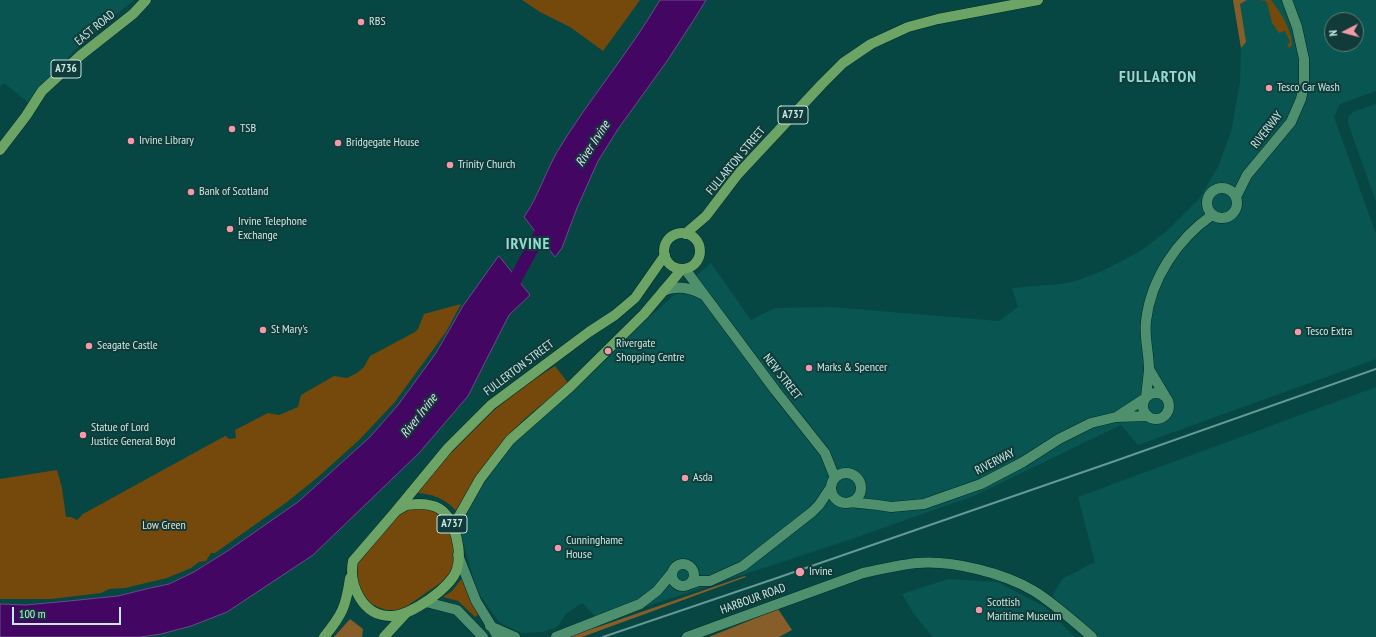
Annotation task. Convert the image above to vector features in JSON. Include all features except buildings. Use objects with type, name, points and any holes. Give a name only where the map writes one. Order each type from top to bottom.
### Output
[{"type":"main road","name":"EAST ROAD","points":[[0,150],[26,116],[42,91],[75,61],[133,14],[146,0]]},
{"type":"main road","name":"FULLARTON STREET","points":[[685,234],[706,216],[738,174],[822,84],[843,63],[871,44],[908,27],[938,19],[1038,0]]},
{"type":"main road","name":"FULLARTON STREET","points":[[696,240],[706,216]]},
{"type":"main road","points":[[685,234],[690,235],[696,240]]},
{"type":"main road","name":"A737","points":[[665,255],[665,247],[670,238],[674,235],[685,234]]},
{"type":"main road","name":"A737","points":[[453,527],[480,479],[510,440],[570,387],[644,314],[684,269],[691,267],[696,263],[700,252],[696,240]]},
{"type":"main road","points":[[665,255],[671,265],[684,269]]},
{"type":"main road","name":"FULLERTON STREET","points":[[396,511],[448,448],[491,405],[636,298],[665,255]]},
{"type":"main road","name":"A737","points":[[324,637],[339,618],[345,605],[347,599],[351,571],[353,561],[396,511],[406,506],[431,504],[441,509],[449,518],[458,541],[457,568],[451,581],[426,602],[406,613],[391,616],[377,613],[366,607],[353,584],[351,571]]},
{"type":"main road","name":"A737","points":[[384,637],[406,613]]},
{"type":"street","name":"RIVERWAY","points":[[1279,0],[1297,27]]},
{"type":"street","name":"RIVERWAY","points":[[1236,198],[1247,175],[1291,122],[1301,99],[1304,85],[1304,59],[1301,39],[1287,0]]},
{"type":"street","name":"RIVERWAY","points":[[1225,188],[1247,175]]},
{"type":"street","points":[[1220,188],[1225,188],[1233,193],[1236,198],[1236,207],[1234,212],[1229,216],[1219,218],[1210,212],[1206,204],[1211,192],[1220,188]]},
{"type":"street","points":[[1148,369],[1169,404],[1166,415],[1159,419],[1148,416],[1143,410],[1148,369],[1146,321],[1151,296],[1161,272],[1182,242],[1210,212]]},
{"type":"street","name":"NEW STREET","points":[[684,269],[775,390],[825,453],[833,482]]},
{"type":"street","points":[[663,291],[670,288],[684,287],[704,295]]},
{"type":"street","points":[[1145,398],[1154,393],[1162,394],[1166,397]]},
{"type":"street","name":"RIVERWAY","points":[[1116,417],[1145,398]]},
{"type":"street","name":"RIVERWAY","points":[[845,502],[878,504],[891,507],[924,504],[981,484],[1091,423],[1116,417],[1148,416]]},
{"type":"street","points":[[672,574],[673,581],[678,586],[684,587],[699,581],[710,581],[743,566],[819,505],[833,482],[842,474],[851,474],[858,479],[860,483],[860,491],[856,498],[845,502],[819,505]]},
{"type":"street","points":[[833,482],[833,496],[845,502]]},
{"type":"street","name":"RIVERWAY","points":[[860,491],[878,504]]},
{"type":"street","points":[[458,554],[476,601],[498,637]]},
{"type":"street","name":"HARBOUR ROAD","points":[[687,637],[863,573],[918,563],[971,567],[991,572],[1033,590],[1092,637]]},
{"type":"street","points":[[556,637],[640,604],[657,591],[672,574],[674,568],[680,564],[686,564],[704,574],[719,576]]},
{"type":"street","points":[[690,584],[694,578],[693,569]]},
{"type":"street","points":[[426,602],[457,610],[483,637]]},
{"type":"street","points":[[490,626],[515,637]]},
{"type":"shaded area","points":[[0,0],[134,0],[74,51],[28,102],[4,83],[0,87]]},
{"type":"shaded area","points":[[1233,0],[1376,0],[1376,91],[1340,104],[1334,117],[1376,234],[1376,359],[1138,445],[1121,425],[976,495],[855,538],[623,614],[596,617],[582,603],[566,614],[557,627],[542,632],[521,633],[499,622],[477,591],[461,535],[464,512],[503,451],[553,401],[711,263],[751,320],[775,308],[831,307],[999,321],[1018,307],[1012,288],[1061,284],[1075,281],[1102,271],[1139,252],[1167,231],[1199,199],[1218,167],[1231,132],[1240,82],[1241,48]]},
{"type":"shaded area","points":[[1233,0],[1247,0],[1240,4],[1246,42],[1241,48]]},
{"type":"shaded area","points":[[1376,104],[1376,202],[1348,123],[1348,117],[1353,112]]},
{"type":"shaded area","points":[[1376,387],[1376,637],[1097,637],[1052,596],[1062,579],[1095,562],[1078,497]]},
{"type":"shaded area","points":[[745,576],[746,577],[582,637],[565,637],[601,626]]},
{"type":"shaded area","name":"Scottish Maritime Museum","points":[[948,579],[998,582],[1045,607],[1075,637],[933,637],[913,613],[902,594]]},
{"type":"shaded area","points":[[778,609],[792,630],[779,637],[709,637]]},
{"type":"shaded area","points":[[350,619],[363,629],[362,637],[334,637]]},
{"type":"green space","points":[[522,0],[640,0],[603,51],[570,27],[540,12]]},
{"type":"green space","points":[[1258,0],[1271,0],[1282,15],[1290,33],[1292,45],[1289,48],[1287,45],[1290,42],[1285,31],[1279,33],[1272,23],[1266,1]]},
{"type":"green space","name":"Low Green","points":[[461,304],[446,332],[394,403],[359,440],[318,477],[287,502],[215,553],[211,553],[206,561],[199,562],[191,568],[167,578],[125,588],[109,589],[101,593],[51,599],[0,599],[0,479],[57,470],[62,488],[66,517],[71,517],[77,520],[83,514],[225,436],[229,439],[236,438],[235,430],[268,413],[279,415],[298,407],[301,395],[334,376],[347,378],[357,373],[364,367],[370,356],[415,332],[418,329],[424,314]]},
{"type":"green space","points":[[555,366],[569,384],[532,412],[507,436],[482,469],[457,512],[444,500],[427,494],[415,493],[449,455],[493,411],[527,384]]},
{"type":"green space","points":[[410,508],[434,509],[449,523],[455,553],[454,566],[446,579],[407,606],[398,610],[386,610],[373,605],[365,598],[358,584],[358,561],[396,517]]},
{"type":"green space","points":[[464,576],[480,613],[475,617],[458,601],[443,597],[452,591]]},
{"type":"water","points":[[660,0],[706,0],[667,61],[618,129],[598,161],[577,208],[562,248],[555,257],[524,217],[557,152],[569,132],[635,39]]},
{"type":"water","points":[[499,256],[530,295],[509,315],[468,396],[419,453],[313,555],[227,612],[191,626],[161,634],[140,637],[0,637],[0,604],[26,605],[118,596],[169,584],[194,572],[229,550],[298,502],[370,437],[398,405],[436,353],[463,306]]},
{"type":"waterway","name":"River Irvine","points":[[508,293],[547,221]]},
{"type":"railway","points":[[603,637],[1115,461],[1376,369]]},
{"type":"place","name":"RBS","points":[[361,22]]},
{"type":"place","name":"Tesco Car Wash","points":[[1269,88]]},
{"type":"place","name":"TSB","points":[[232,129]]},
{"type":"place","name":"Irvine Library","points":[[131,141]]},
{"type":"place","name":"Bridgegate House","points":[[338,143]]},
{"type":"place","name":"Trinity Church","points":[[450,165]]},
{"type":"place","name":"Bank of Scotland","points":[[191,192]]},
{"type":"place","name":"Irvine Telephone Exchange","points":[[230,229]]},
{"type":"place","name":"St Mary's","points":[[263,330]]},
{"type":"place","name":"Tesco Extra","points":[[1298,332]]},
{"type":"place","name":"Seagate Castle","points":[[89,346]]},
{"type":"place","name":"Rivergate Shopping Centre","points":[[608,351]]},
{"type":"place","name":"Marks & Spencer","points":[[809,368]]},
{"type":"place","name":"Statue of Lord Justice General Boyd","points":[[83,435]]},
{"type":"place","name":"Asda","points":[[685,478]]},
{"type":"place","name":"Cunninghame House","points":[[558,548]]},
{"type":"place","name":"Irvine","points":[[800,572]]},
{"type":"place","name":"Scottish Maritime Museum","points":[[979,610]]},
{"type":"district","name":"FULLARTON","points":[[1158,77]]},
{"type":"district","name":"IRVINE","points":[[528,244]]}]
